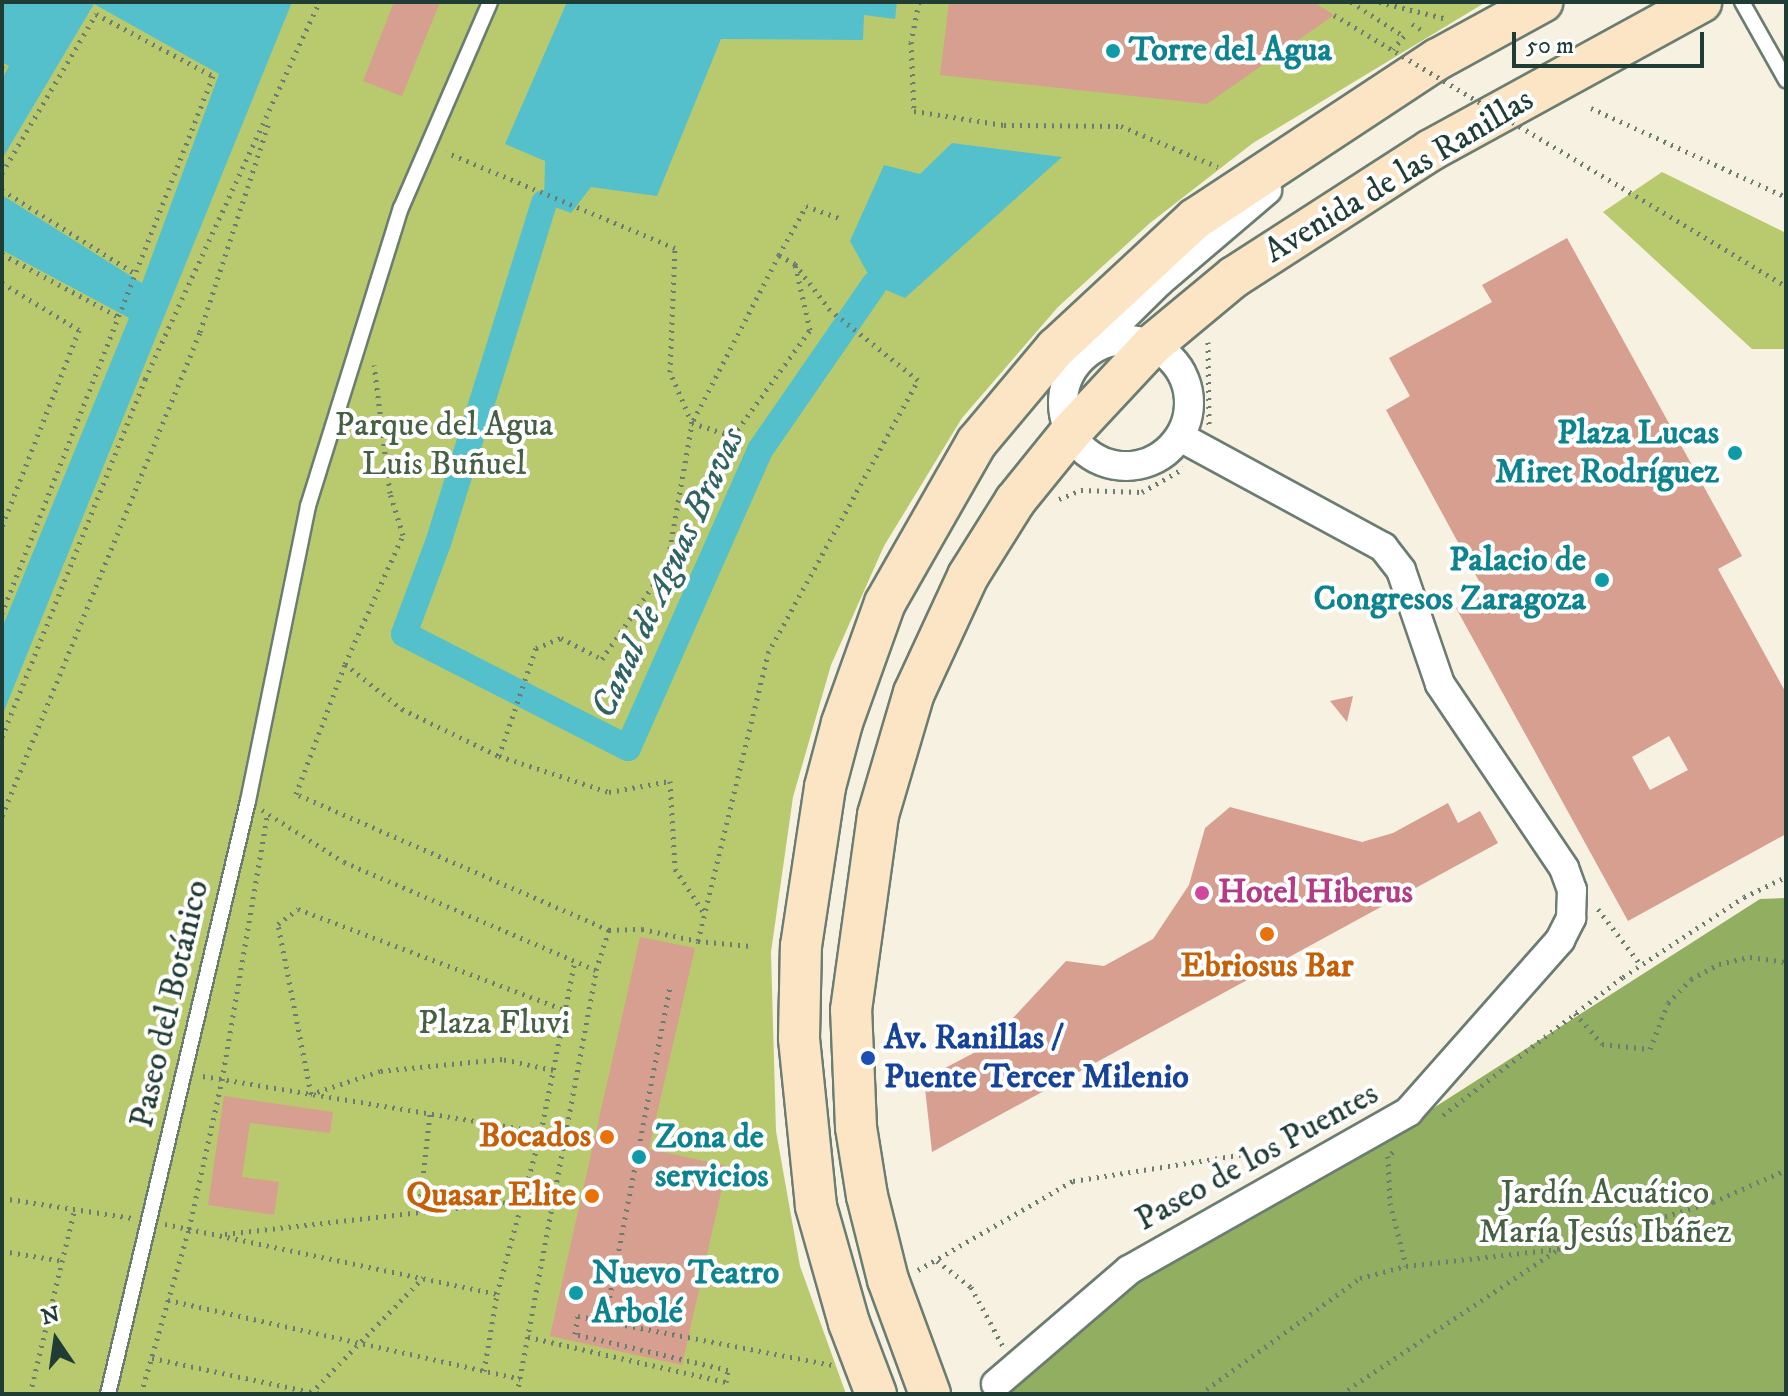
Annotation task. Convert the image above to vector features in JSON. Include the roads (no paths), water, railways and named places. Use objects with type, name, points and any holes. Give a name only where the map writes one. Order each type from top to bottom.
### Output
[{"type":"main road","name":"Avenida de las Ranillas","points":[[930,1394],[882,1257],[856,1127],[851,1010],[866,878],[878,815],[914,693],[968,576],[1015,501],[1070,433],[1105,345],[1195,219],[1337,124],[1454,35],[1542,2]]},
{"type":"main road","name":"Avenida de las Ranillas","points":[[876,1394],[844,1310],[816,1206],[799,1038],[801,946],[810,867],[842,723],[885,603],[977,442],[1105,345],[1234,277],[1323,216],[1431,150],[1701,2]]},
{"type":"street","name":"Avenida de las Ranillas","points":[[1070,433],[1064,393],[1105,345]]},
{"type":"street","points":[[1070,433],[1099,461],[1132,466],[1190,442],[1187,385],[1175,362],[1105,345]]},
{"type":"street","name":"Paseo de los Puentes","points":[[996,1384],[1129,1270],[1408,1112],[1560,940],[1571,918],[1572,890],[1564,868],[1440,684],[1401,570],[1383,547],[1190,442]]},
{"type":"lane","name":"Paseo del Botánico","points":[[108,1394],[248,801],[308,506],[368,314],[427,144],[490,2]]},
{"type":"lane","points":[[1742,2],[1786,80]]},
{"type":"water","points":[[2,2],[292,2],[2,716],[2,628],[129,318],[2,250],[2,195],[142,283],[219,74],[94,4],[2,159],[2,79],[9,66],[2,62]]},
{"type":"water","points":[[567,2],[897,2],[895,19],[864,15],[863,40],[721,39],[657,196],[591,187],[571,213],[544,203],[545,161],[505,144]]},
{"type":"water","points":[[952,143],[1062,157],[905,298],[874,285],[850,241],[884,165],[920,174]]},
{"type":"waterway","name":"Canal de Aguas Bravas","points":[[544,203],[438,543],[404,634],[628,748],[760,450],[874,285]]},
{"type":"place","name":"Torre del Agua","points":[[1113,51]]},
{"type":"place","name":"Plaza Lucas Miret Rodríguez","points":[[1735,453]]},
{"type":"place","name":"Palacio de Congresos Zaragoza","points":[[1602,580]]},
{"type":"place","name":"Hotel Hiberus","points":[[1202,893]]},
{"type":"place","name":"Ebriosus Bar","points":[[1267,934]]},
{"type":"place","name":"Av. Ranillas / Puente Tercer Milenio","points":[[868,1058]]},
{"type":"place","name":"Bocados","points":[[607,1137]]},
{"type":"place","name":"Zona de servicios","points":[[639,1157]]},
{"type":"place","name":"Quasar Elite","points":[[592,1196]]},
{"type":"place","name":"Nuevo Teatro Arbolé","points":[[576,1293]]},
{"type":"park label","name":"Parque del Agua Luis Buñuel","points":[[444,444]]},
{"type":"park label","name":"Plaza Fluvi","points":[[494,1024]]},
{"type":"park label","name":"Jardín Acuático María Jesús Ibáñez","points":[[1605,1212]]}]
